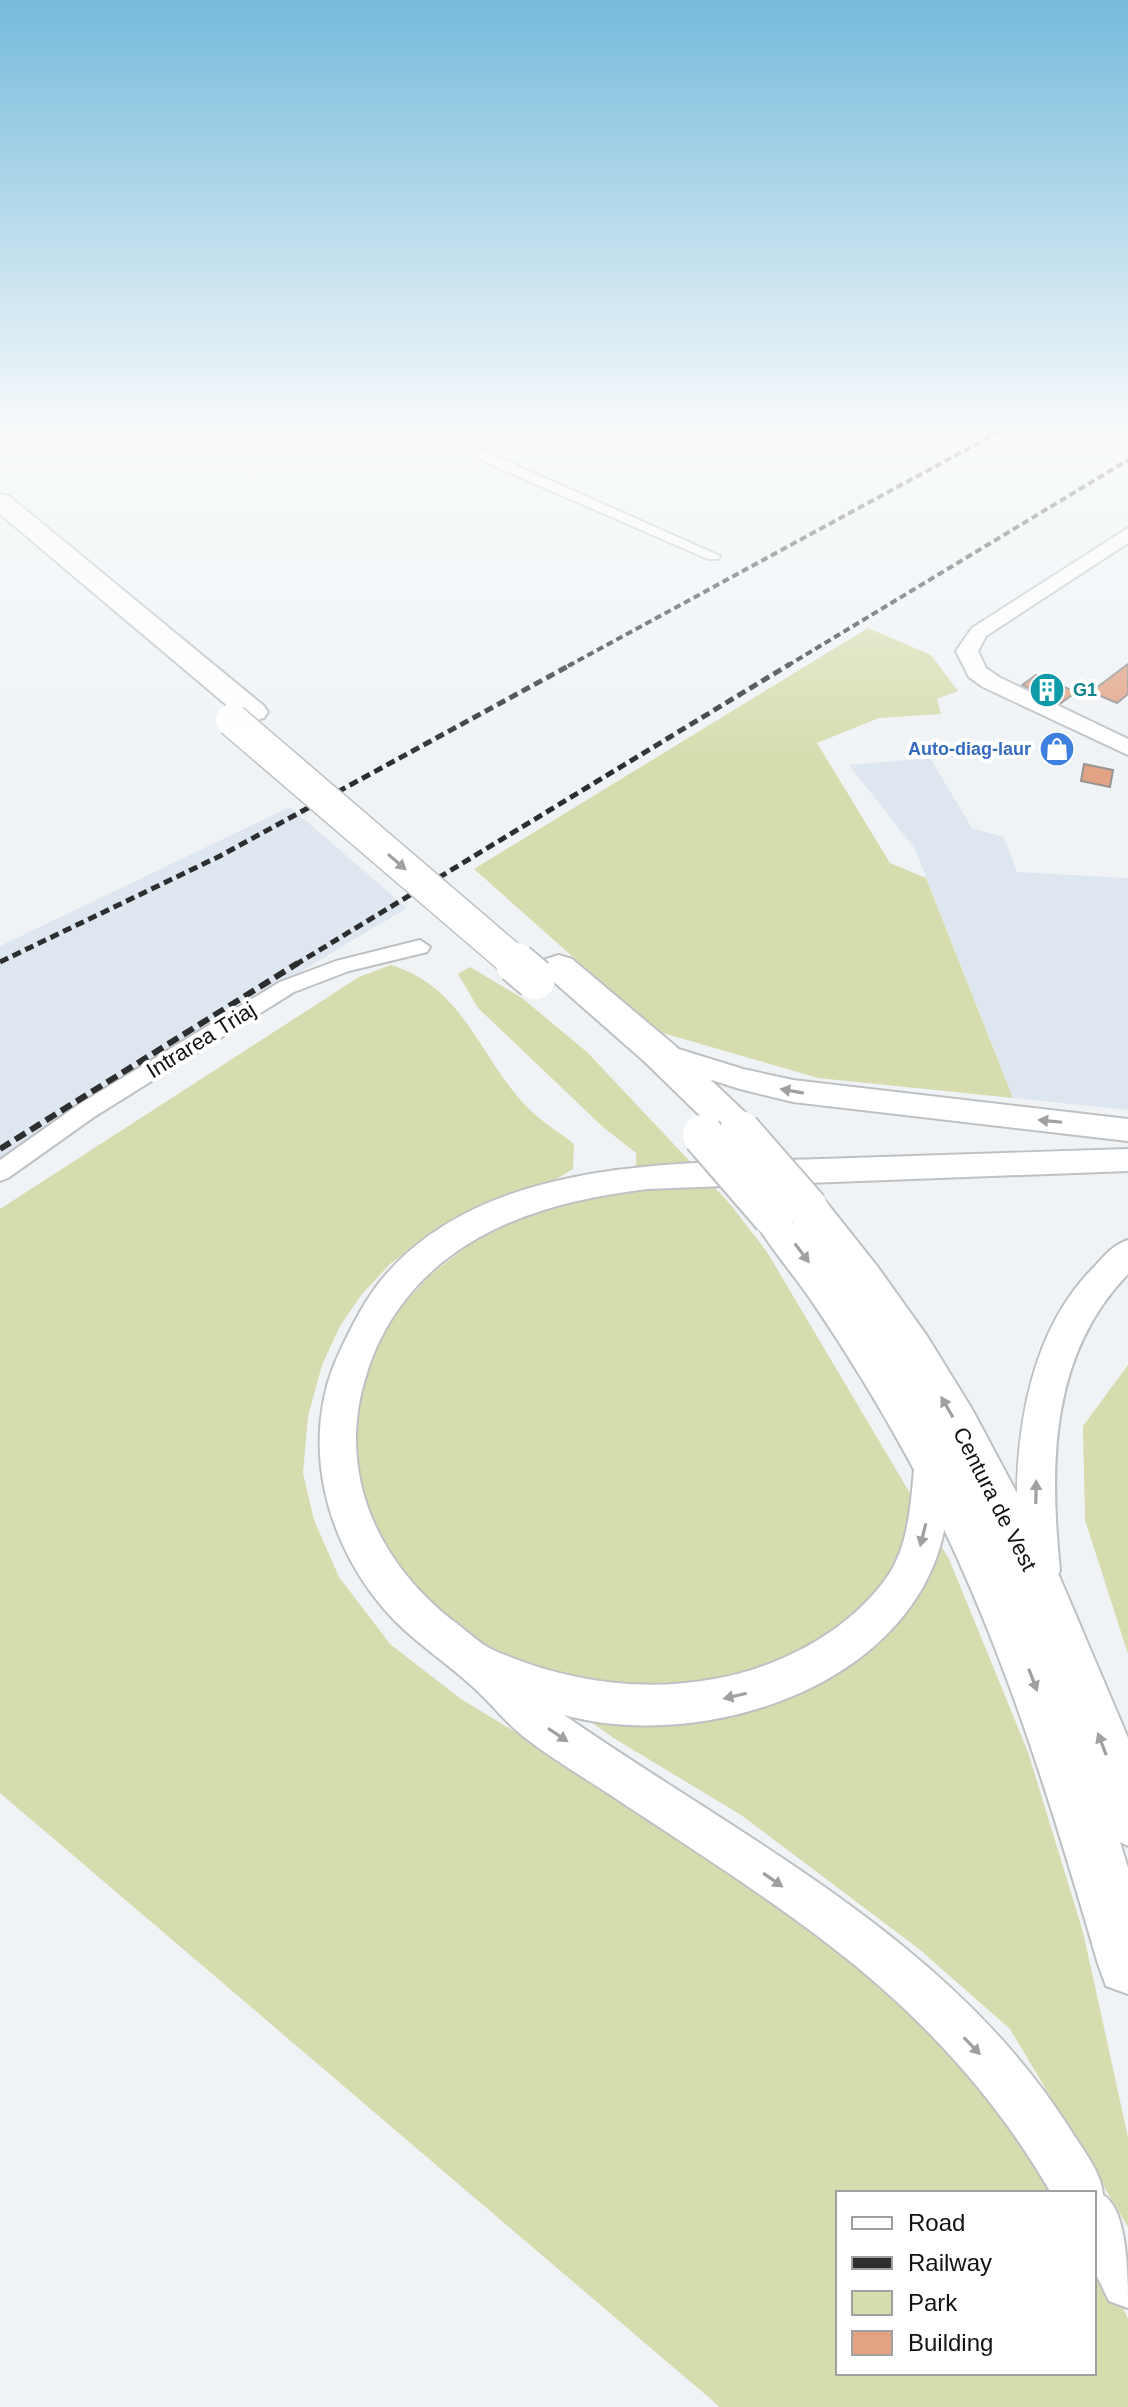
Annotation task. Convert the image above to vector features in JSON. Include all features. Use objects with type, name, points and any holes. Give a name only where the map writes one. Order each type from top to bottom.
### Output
[{"type":"highway","points":[[21,540],[243,716]]},
{"type":"highway","points":[[44,540],[243,716],[547,973],[659,1053],[721,1133],[790,1213],[933,1458],[1025,1602]]},
{"type":"highway","points":[[547,973],[630,1062],[721,1133]]},
{"type":"highway","name":"Centura de Vest","points":[[790,1213],[876,1296],[911,1347],[988,1481],[1128,1964]]},
{"type":"highway","name":"Centura de Vest","points":[[1025,1602],[1128,1817]]},
{"type":"main road","points":[[1118,540],[984,628],[970,642],[967,651],[977,672],[991,682],[1128,748]]},
{"type":"main road","points":[[659,1053],[740,1079],[793,1091],[1128,1130]]},
{"type":"main road","points":[[1078,2191],[1035,2120],[991,2066],[927,1999],[850,1933],[537,1721],[479,1665],[437,1634],[402,1600],[381,1573],[348,1514],[335,1452],[342,1392],[364,1335],[395,1287],[431,1252],[457,1234],[507,1209],[559,1191],[615,1180],[1128,1160]]},
{"type":"main road","points":[[1025,1602],[1036,1528],[1041,1404],[1049,1372],[1078,1313],[1096,1286],[1128,1253]]},
{"type":"main road","points":[[479,1665],[558,1693],[593,1701],[641,1705],[708,1702],[775,1684],[838,1650],[868,1627],[908,1579],[925,1531],[933,1458]]},
{"type":"main road","points":[[1096,2221],[1128,2282]]},
{"type":"street","points":[[677,540],[713,556]]},
{"type":"street","name":"Intrarea Triaj","points":[[0,1172],[86,1111],[287,987],[330,970],[420,947]]},
{"type":"shaded area","points":[[930,758],[972,828],[1004,837],[1017,872],[1128,878],[1128,1110],[1013,1098],[915,849],[849,765]]},
{"type":"shaded area","points":[[290,807],[407,908],[161,1055],[0,1159],[0,946]]},
{"type":"green space","points":[[868,628],[931,655],[958,691],[937,699],[941,714],[879,718],[817,743],[890,863],[926,878],[1013,1098],[818,1078],[656,1031],[474,869]]},
{"type":"green space","points":[[391,965],[437,990],[454,1007],[497,1069],[534,1114],[574,1144],[573,1169],[546,1185],[498,1198],[443,1226],[390,1264],[362,1294],[340,1326],[322,1365],[308,1416],[303,1473],[314,1520],[339,1577],[390,1644],[461,1699],[632,1803],[744,1878],[886,1988],[968,2062],[1064,2191],[836,2191],[836,2375],[1096,2375],[1096,2247],[1128,2319],[1128,2407],[720,2407],[0,1793],[0,1209],[359,977]]},
{"type":"green space","points":[[470,967],[522,998],[587,1052],[730,1204],[767,1252],[949,1559],[1028,1752],[1083,1932],[1128,2137],[1128,2227],[1010,2029],[919,1949],[741,1815],[612,1737],[462,1628],[420,1593],[391,1559],[363,1504],[353,1458],[354,1411],[367,1363],[392,1317],[429,1276],[470,1244],[506,1223],[549,1206],[637,1192],[636,1153],[603,1127],[478,1008],[458,974]]},
{"type":"green space","points":[[1128,1365],[1128,1654],[1085,1520],[1083,1426]]},
{"type":"building","points":[[1128,664],[1128,694],[1117,703],[1091,692]]},
{"type":"building","name":"G1","points":[[1036,675],[1076,692],[1061,703],[1022,685]]},
{"type":"building","points":[[1084,764],[1113,770],[1110,787],[1081,781]]},
{"type":"railway","points":[[568,666],[799,540]]},
{"type":"railway","points":[[787,666],[995,540]]},
{"type":"railway","points":[[0,962],[220,856],[572,664]]},
{"type":"railway","points":[[295,965],[790,664]]},
{"type":"railway","points":[[0,1149],[298,963]]},
{"type":"place","name":"G1","points":[[1047,690]]},
{"type":"place","name":"Auto-diag-laur","points":[[1057,749]]}]
